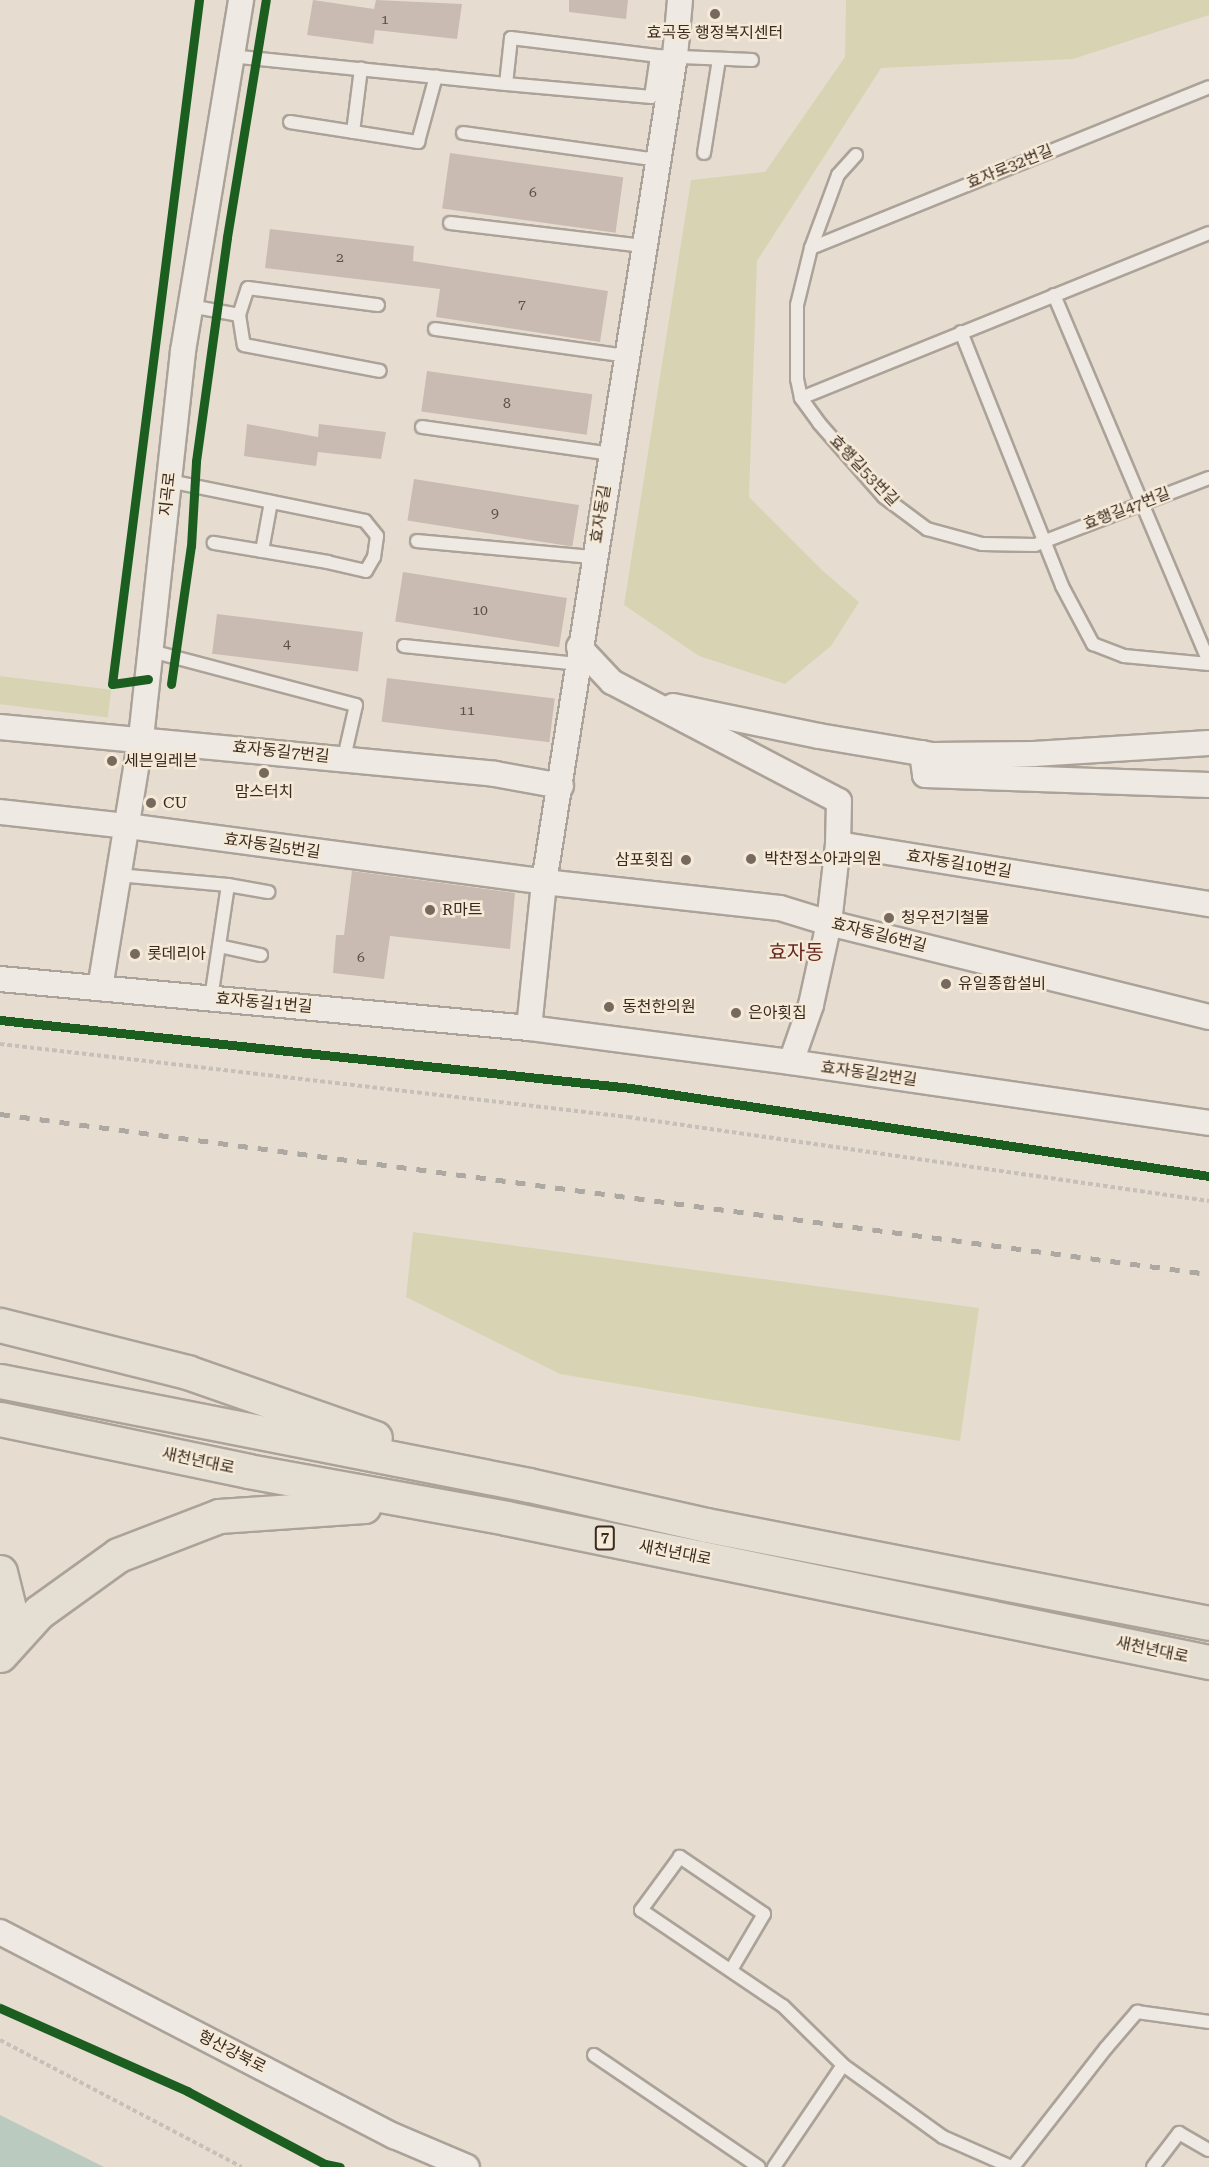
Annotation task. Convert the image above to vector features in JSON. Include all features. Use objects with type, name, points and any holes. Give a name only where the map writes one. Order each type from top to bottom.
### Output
[{"type":"main road","points":[[0,1325],[187,1371],[490,1478]]},
{"type":"main road","name":"새천년대로","points":[[0,1381],[490,1478],[706,1525],[1209,1623]]},
{"type":"main road","name":"새천년대로","points":[[0,1419],[248,1471],[506,1518],[1209,1662]]},
{"type":"main road","points":[[0,1655],[39,1612],[118,1555],[219,1516],[353,1505],[506,1518]]},
{"type":"main road","points":[[0,1572],[9,1609],[0,1630]]},
{"type":"street","name":"지곡로","points":[[99,988],[141,738],[190,306],[241,0]]},
{"type":"street","name":"효자동길","points":[[528,1028],[544,882],[561,786],[578,656],[658,160],[666,56],[680,0]]},
{"type":"street","points":[[578,656],[612,682],[838,801],[838,844],[829,923],[811,1005],[791,1062]]},
{"type":"street","points":[[646,700],[819,736],[922,753],[1034,754],[1209,743]]},
{"type":"street","name":"효자동길7번길","points":[[0,727],[344,758],[495,774],[561,786]]},
{"type":"street","points":[[922,753],[925,775],[1209,785]]},
{"type":"street","name":"효자동길5번길","points":[[0,812],[127,826],[544,882]]},
{"type":"street","name":"효자동길10번길","points":[[838,844],[1209,904]]},
{"type":"street","name":"효자동길6번길","points":[[544,882],[780,908],[829,923],[1209,1017]]},
{"type":"street","name":"효자동길1번길","points":[[0,979],[528,1028]]},
{"type":"street","name":"효자동길2번길","points":[[528,1028],[791,1062],[1209,1123]]},
{"type":"street","name":"형산강북로","points":[[0,1932],[394,2136],[467,2167]]},
{"type":"lane","points":[[506,84],[511,38],[666,56],[752,60]]},
{"type":"lane","points":[[230,56],[651,97],[666,56]]},
{"type":"lane","points":[[704,153],[719,59]]},
{"type":"lane","points":[[352,132],[361,69]]},
{"type":"lane","points":[[290,122],[418,142],[436,76]]},
{"type":"lane","name":"효자로32번길","points":[[811,248],[1209,87]]},
{"type":"lane","points":[[463,133],[658,160]]},
{"type":"lane","points":[[856,155],[838,175],[811,248],[797,305],[797,380],[801,398],[1209,233]]},
{"type":"lane","points":[[450,223],[644,246]]},
{"type":"lane","points":[[378,305],[248,288],[239,315],[244,345],[380,371]]},
{"type":"lane","points":[[961,332],[1062,586],[1093,644],[1124,656],[1209,663],[1054,296]]},
{"type":"lane","points":[[190,306],[239,315]]},
{"type":"lane","points":[[435,329],[627,356]]},
{"type":"lane","name":"효행길53번길","points":[[801,398],[819,423],[884,497],[927,529],[982,544],[1035,545],[1044,541]]},
{"type":"lane","points":[[422,427],[611,454]]},
{"type":"lane","name":"효행길47번길","points":[[1044,541],[1209,478]]},
{"type":"lane","points":[[169,481],[364,521],[377,536],[374,557],[366,571],[214,543]]},
{"type":"lane","points":[[262,551],[271,502]]},
{"type":"lane","points":[[417,541],[594,557]]},
{"type":"lane","points":[[404,646],[578,656]]},
{"type":"lane","points":[[151,651],[356,705],[344,758]]},
{"type":"lane","points":[[118,875],[228,885],[268,892]]},
{"type":"lane","points":[[211,999],[228,885]]},
{"type":"lane","points":[[219,946],[261,955]]},
{"type":"lane","points":[[731,1970],[764,1914],[680,1857],[640,1910],[783,2006],[843,2065],[943,2137],[1012,2167],[1137,2012],[1209,2022]]},
{"type":"lane","points":[[594,2055],[759,2167]]},
{"type":"lane","points":[[774,2167],[843,2065]]},
{"type":"lane","points":[[1153,2167],[1179,2133],[1209,2150]]},
{"type":"path","points":[[0,1044],[628,1117],[1209,1201]]},
{"type":"path","points":[[0,2040],[242,2167]]},
{"type":"shaded area","points":[[846,0],[1209,0],[1209,15],[1073,59],[881,68],[757,261],[749,497],[823,571],[859,602],[831,646],[785,684],[699,656],[624,605],[691,180],[765,172],[845,57]]},
{"type":"shaded area","points":[[0,676],[111,690],[108,717],[0,704]]},
{"type":"shaded area","points":[[413,1232],[979,1308],[960,1441],[560,1374],[406,1297]]},
{"type":"shaded area","points":[[0,2115],[104,2167],[0,2167]]},
{"type":"building","points":[[313,0],[374,9],[376,0],[462,4],[457,39],[375,30],[373,44],[307,35]]},
{"type":"building","points":[[569,0],[628,0],[626,19],[569,12]]},
{"type":"building","points":[[450,153],[623,177],[616,233],[442,208]]},
{"type":"building","points":[[270,229],[414,246],[413,261],[608,291],[600,342],[436,317],[440,289],[265,268]]},
{"type":"building","points":[[427,371],[592,394],[587,435],[421,412]]},
{"type":"building","points":[[247,424],[318,437],[319,424],[386,432],[381,459],[318,452],[316,466],[244,456]]},
{"type":"building","points":[[414,479],[579,505],[572,547],[407,520]]},
{"type":"building","points":[[403,572],[567,598],[559,647],[395,621]]},
{"type":"building","points":[[217,614],[363,632],[358,672],[212,654]]},
{"type":"building","points":[[387,678],[555,699],[549,742],[382,722]]},
{"type":"building","name":"R마트","points":[[352,871],[515,893],[510,949],[390,936],[384,979],[333,973],[336,935],[344,935]]},
{"type":"railway","points":[[0,1114],[1209,1274]]},
{"type":"cycle path","points":[[148,679],[112,684],[199,0]]},
{"type":"cycle path","points":[[171,684],[191,546],[196,461],[227,237],[266,0]]},
{"type":"cycle path","points":[[0,1020],[631,1088],[1209,1176]]},
{"type":"cycle path","points":[[0,2008],[187,2091],[325,2164],[340,2167]]},
{"type":"place","name":"효곡동 행정복지센터","points":[[715,14]]},
{"type":"place","name":"세븐일레븐","points":[[112,761]]},
{"type":"place","name":"맘스터치","points":[[264,773]]},
{"type":"place","name":"CU","points":[[151,803]]},
{"type":"place","name":"박찬정소아과의원","points":[[751,859]]},
{"type":"place","name":"삼포횟집","points":[[686,860]]},
{"type":"place","name":"R마트","points":[[430,910]]},
{"type":"place","name":"청우전기철물","points":[[889,918]]},
{"type":"place","name":"롯데리아","points":[[135,954]]},
{"type":"place","name":"유일종합설비","points":[[946,984]]},
{"type":"place","name":"동천한의원","points":[[609,1007]]},
{"type":"place","name":"은아횟집","points":[[736,1013]]},
{"type":"district","name":"효자동","points":[[796,952]]}]
